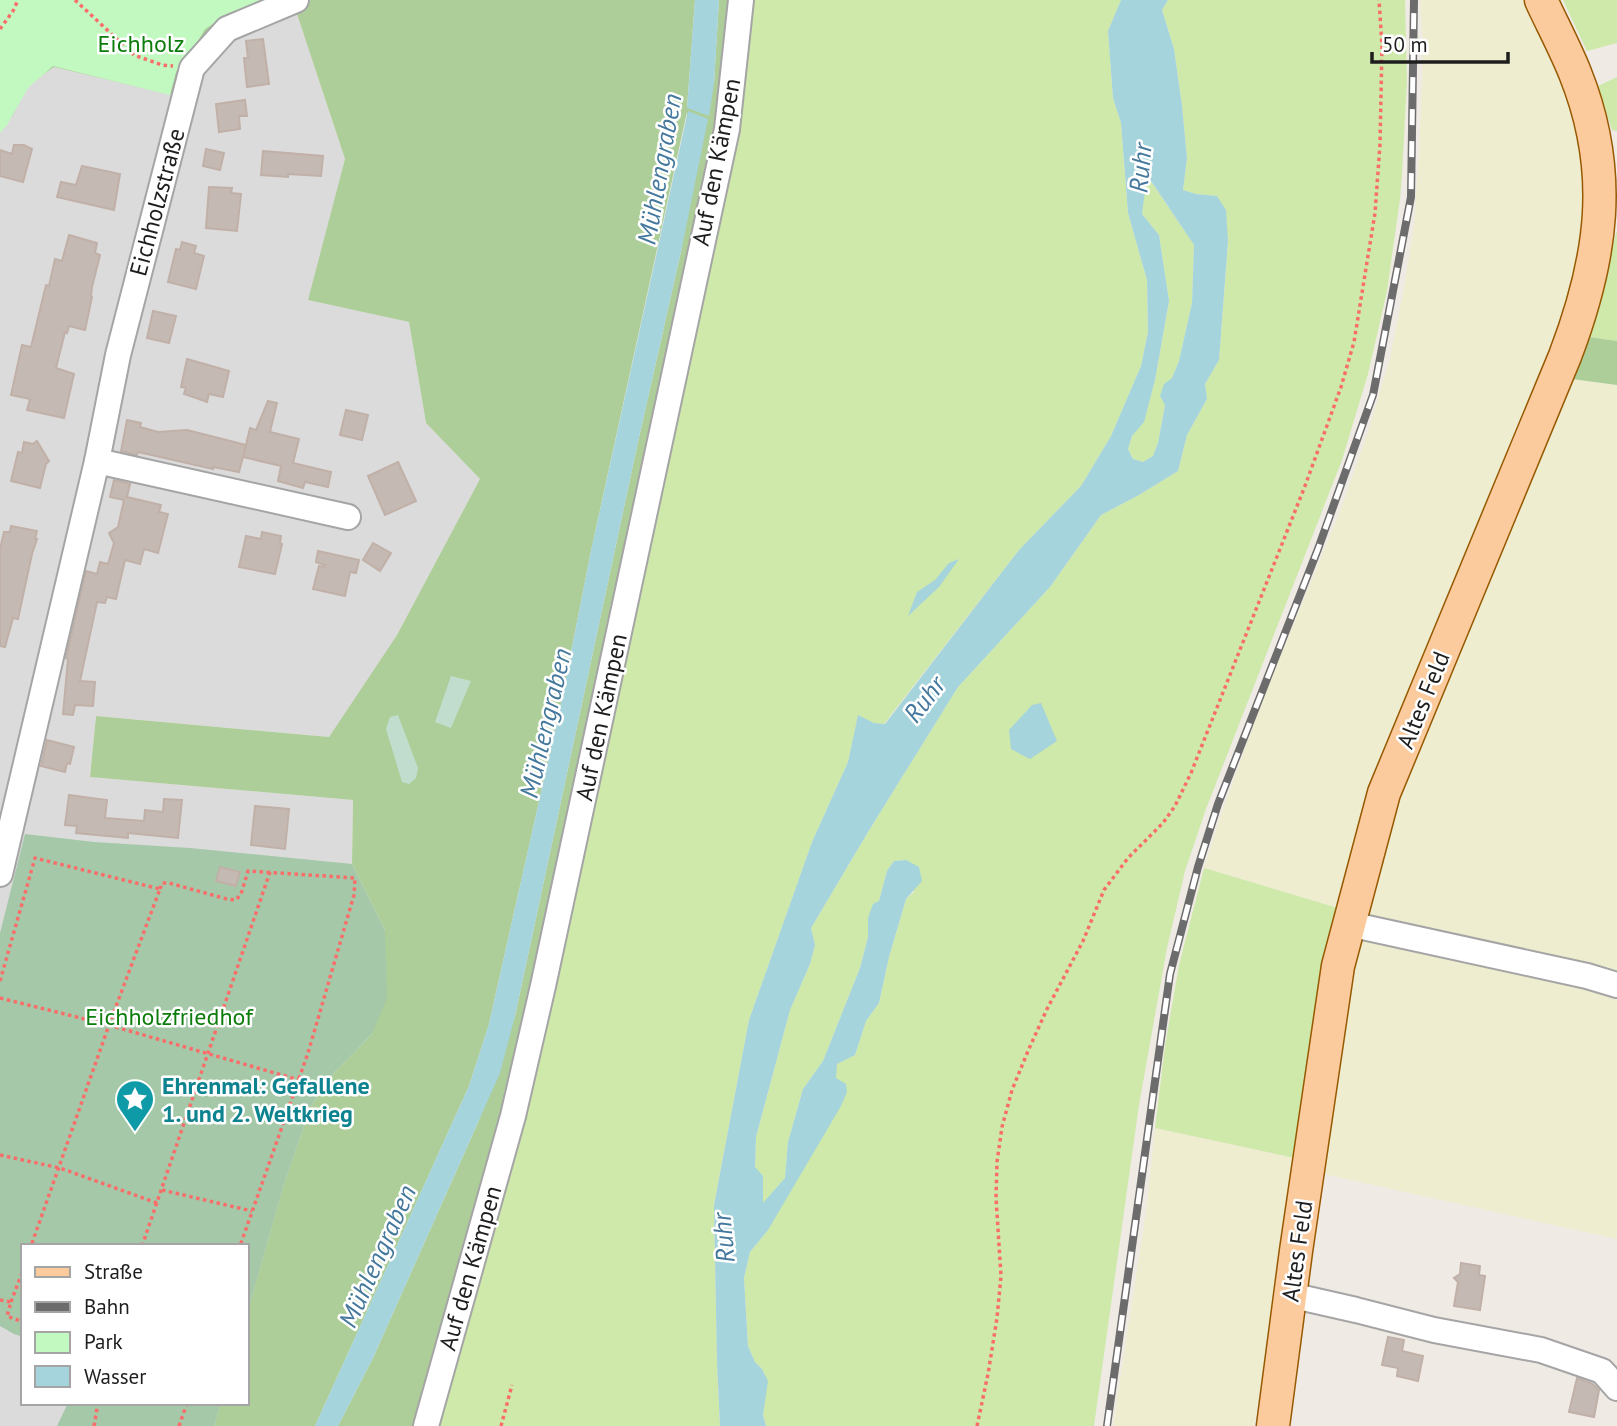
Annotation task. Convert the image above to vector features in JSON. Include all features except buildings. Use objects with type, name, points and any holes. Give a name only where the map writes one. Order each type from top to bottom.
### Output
[{"type":"main road","name":"Altes Feld","points":[[1273,1426],[1338,965],[1384,793],[1565,356],[1591,273],[1597,241],[1600,190],[1593,134],[1575,74],[1541,0]]},
{"type":"street","name":"Eichholzstraße","points":[[0,874],[4,842],[97,461],[118,355],[192,68],[227,29],[296,0]]},
{"type":"street","name":"Auf den Kämpen","points":[[426,1426],[513,1116],[543,986],[727,129],[741,0]]},
{"type":"street","points":[[97,461],[348,517]]},
{"type":"street","points":[[1349,924],[1587,976],[1617,985]]},
{"type":"street","points":[[1290,1296],[1434,1330],[1541,1350],[1602,1371],[1617,1388]]},
{"type":"path","points":[[0,29],[18,0]]},
{"type":"path","points":[[75,0],[134,54],[162,65],[192,68]]},
{"type":"path","points":[[977,1426],[997,1318],[1001,1276],[996,1198],[997,1163],[1002,1128],[1012,1090],[1047,1009],[1083,941],[1104,890],[1128,858],[1163,823],[1175,806],[1191,773],[1306,486],[1354,342],[1375,213],[1380,145],[1380,0]]},
{"type":"path","points":[[0,981],[35,858],[160,889]]},
{"type":"path","points":[[33,1244],[162,883],[236,900],[241,894],[248,871],[355,878],[354,895],[308,1054],[241,1244]]},
{"type":"path","points":[[143,1244],[270,872]]},
{"type":"path","points":[[0,998],[109,1025],[299,1080]]},
{"type":"path","points":[[0,1155],[60,1168],[157,1203]]},
{"type":"path","points":[[162,1190],[252,1211]]},
{"type":"path","points":[[21,1275],[6,1316],[21,1321]]},
{"type":"path","points":[[0,1300],[11,1302]]},
{"type":"path","points":[[501,1426],[512,1385]]},
{"type":"path","points":[[94,1426],[98,1405]]},
{"type":"path","points":[[179,1426],[186,1405]]},
{"type":"shaded area","points":[[297,14],[345,159],[309,300],[409,322],[426,423],[480,479],[397,635],[329,737],[96,716],[90,777],[353,800],[352,864],[311,1106],[248,1311],[248,1244],[21,1244],[21,1405],[220,1405],[214,1426],[0,1426],[0,132],[27,86],[54,67],[168,94],[206,64],[224,41]]},
{"type":"green space","points":[[0,0],[695,0],[687,108],[714,83],[719,0],[737,0],[733,52],[529,1024],[422,1426],[338,1426],[373,1358],[480,1118],[515,1016],[682,247],[687,112],[591,551],[560,708],[489,1024],[469,1086],[315,1426],[214,1426],[220,1405],[248,1405],[248,1310],[284,1184],[311,1106],[334,1073],[372,1034],[385,930],[352,864],[353,800],[90,777],[96,716],[329,737],[397,635],[480,479],[426,423],[409,322],[308,300],[345,159],[297,14],[224,41],[206,64],[195,88],[168,94],[54,67],[27,86],[13,115],[0,132]]},
{"type":"green space","name":"Eichholz","points":[[0,0],[277,0],[221,19],[205,29],[176,72],[170,95],[53,66],[28,88],[0,133]]},
{"type":"green space","points":[[744,0],[1121,0],[1108,31],[1113,98],[1121,123],[1128,213],[1147,280],[1148,332],[1141,366],[1111,436],[1081,486],[1019,550],[884,724],[858,716],[848,762],[812,842],[749,1020],[714,1205],[720,1426],[433,1426]]},
{"type":"green space","points":[[1168,0],[1405,0],[1407,81],[1400,199],[1387,291],[1368,374],[1342,460],[1206,809],[1185,871],[1167,948],[1139,1105],[1094,1426],[766,1426],[763,1415],[767,1381],[748,1346],[744,1278],[750,1252],[768,1230],[836,1078],[836,1064],[855,1055],[866,1021],[879,1003],[906,899],[914,892],[906,860],[894,861],[887,871],[879,901],[868,918],[868,937],[860,968],[823,1061],[803,1089],[788,1142],[785,1178],[763,1204],[763,1177],[755,1168],[756,1137],[790,1010],[810,964],[815,945],[811,928],[958,687],[1050,587],[1101,515],[1178,471],[1187,435],[1207,399],[1205,384],[1219,360],[1228,242],[1217,196],[1183,190],[1187,158],[1182,106],[1174,49],[1162,10]]},
{"type":"green space","points":[[1420,0],[1530,0],[1573,94],[1590,183],[1580,291],[1341,909],[1204,868],[1265,694],[1339,514],[1389,362],[1414,225],[1423,47]]},
{"type":"green space","points":[[1563,0],[1617,0],[1617,43],[1587,51]]},
{"type":"green space","points":[[1617,77],[1617,131],[1612,130],[1598,86]]},
{"type":"green space","points":[[1146,174],[1194,245],[1192,303],[1179,361],[1165,405],[1158,443],[1153,456],[1143,462],[1133,459],[1128,449],[1132,436],[1144,421],[1155,380],[1169,301],[1159,235],[1142,214]]},
{"type":"green space","points":[[1617,230],[1617,341],[1589,337]]},
{"type":"green space","points":[[1589,337],[1617,341],[1617,385],[1572,379]]},
{"type":"green space","points":[[1572,379],[1617,385],[1617,1239],[1319,1173],[1356,932],[1397,794]]},
{"type":"green space","points":[[451,676],[471,681],[451,728],[435,722]]},
{"type":"green space","points":[[398,715],[418,768],[416,778],[409,784],[402,782],[386,729],[390,717]]},
{"type":"green space","name":"Eichholzfriedhof","points":[[25,834],[352,864],[385,930],[387,998],[372,1034],[334,1073],[311,1106],[284,1184],[248,1310],[248,1244],[21,1244],[21,1336],[0,1326],[0,933]]},
{"type":"green space","points":[[1204,868],[1341,909],[1295,1158],[1155,1128],[1179,965]]},
{"type":"green space","points":[[1155,1128],[1295,1158],[1254,1426],[1113,1426],[1146,1212]]},
{"type":"green space","points":[[67,1405],[220,1405],[214,1426],[57,1426]]},
{"type":"water","points":[[695,0],[719,0],[714,83],[709,116],[687,108]]},
{"type":"water","name":"Ruhr","points":[[1121,0],[1168,0],[1162,10],[1174,49],[1182,106],[1187,158],[1183,190],[1217,196],[1226,210],[1228,241],[1219,360],[1205,384],[1207,399],[1187,435],[1178,471],[1101,515],[1050,587],[958,687],[811,928],[815,945],[810,964],[790,1010],[756,1137],[755,1167],[763,1176],[763,1203],[785,1178],[788,1142],[803,1089],[823,1061],[860,968],[868,937],[868,918],[873,904],[879,901],[887,871],[894,861],[906,860],[919,867],[922,881],[906,899],[879,1003],[866,1021],[855,1055],[837,1064],[836,1078],[846,1084],[847,1092],[841,1106],[768,1230],[750,1252],[744,1278],[748,1346],[768,1381],[763,1415],[766,1426],[720,1426],[714,1205],[749,1020],[812,842],[848,762],[858,715],[874,723],[885,724],[1019,550],[1081,486],[1111,436],[1141,366],[1148,332],[1147,280],[1128,213],[1121,123],[1113,98],[1108,31]],"holes":[[[1147,175],[1194,245],[1192,303],[1179,361],[1172,378],[1164,384],[1160,396],[1165,405],[1158,443],[1153,456],[1143,462],[1133,459],[1128,449],[1132,436],[1144,422],[1155,380],[1169,301],[1159,235],[1142,214]]]},
{"type":"water","points":[[688,111],[708,119],[515,1016],[500,1073],[373,1358],[338,1426],[315,1426],[469,1086],[489,1024]]},
{"type":"water","points":[[959,559],[939,587],[908,616],[917,592],[935,580],[949,563]]},
{"type":"water","points":[[1041,703],[1057,741],[1030,759],[1011,749],[1009,730],[1032,705]]},
{"type":"railway","points":[[1107,1426],[1170,974],[1198,867],[1218,804],[1318,549],[1373,395],[1411,197],[1414,0]]},
{"type":"place","name":"Ehrenmal: Gefallene 1. und 2. Weltkrieg","points":[[135,1133]]},
{"type":"water label","name":"Mühlengraben","points":[[659,169]]},
{"type":"water label","name":"Mühlengraben","points":[[545,723]]},
{"type":"water label","name":"Mühlengraben","points":[[377,1256]]}]
